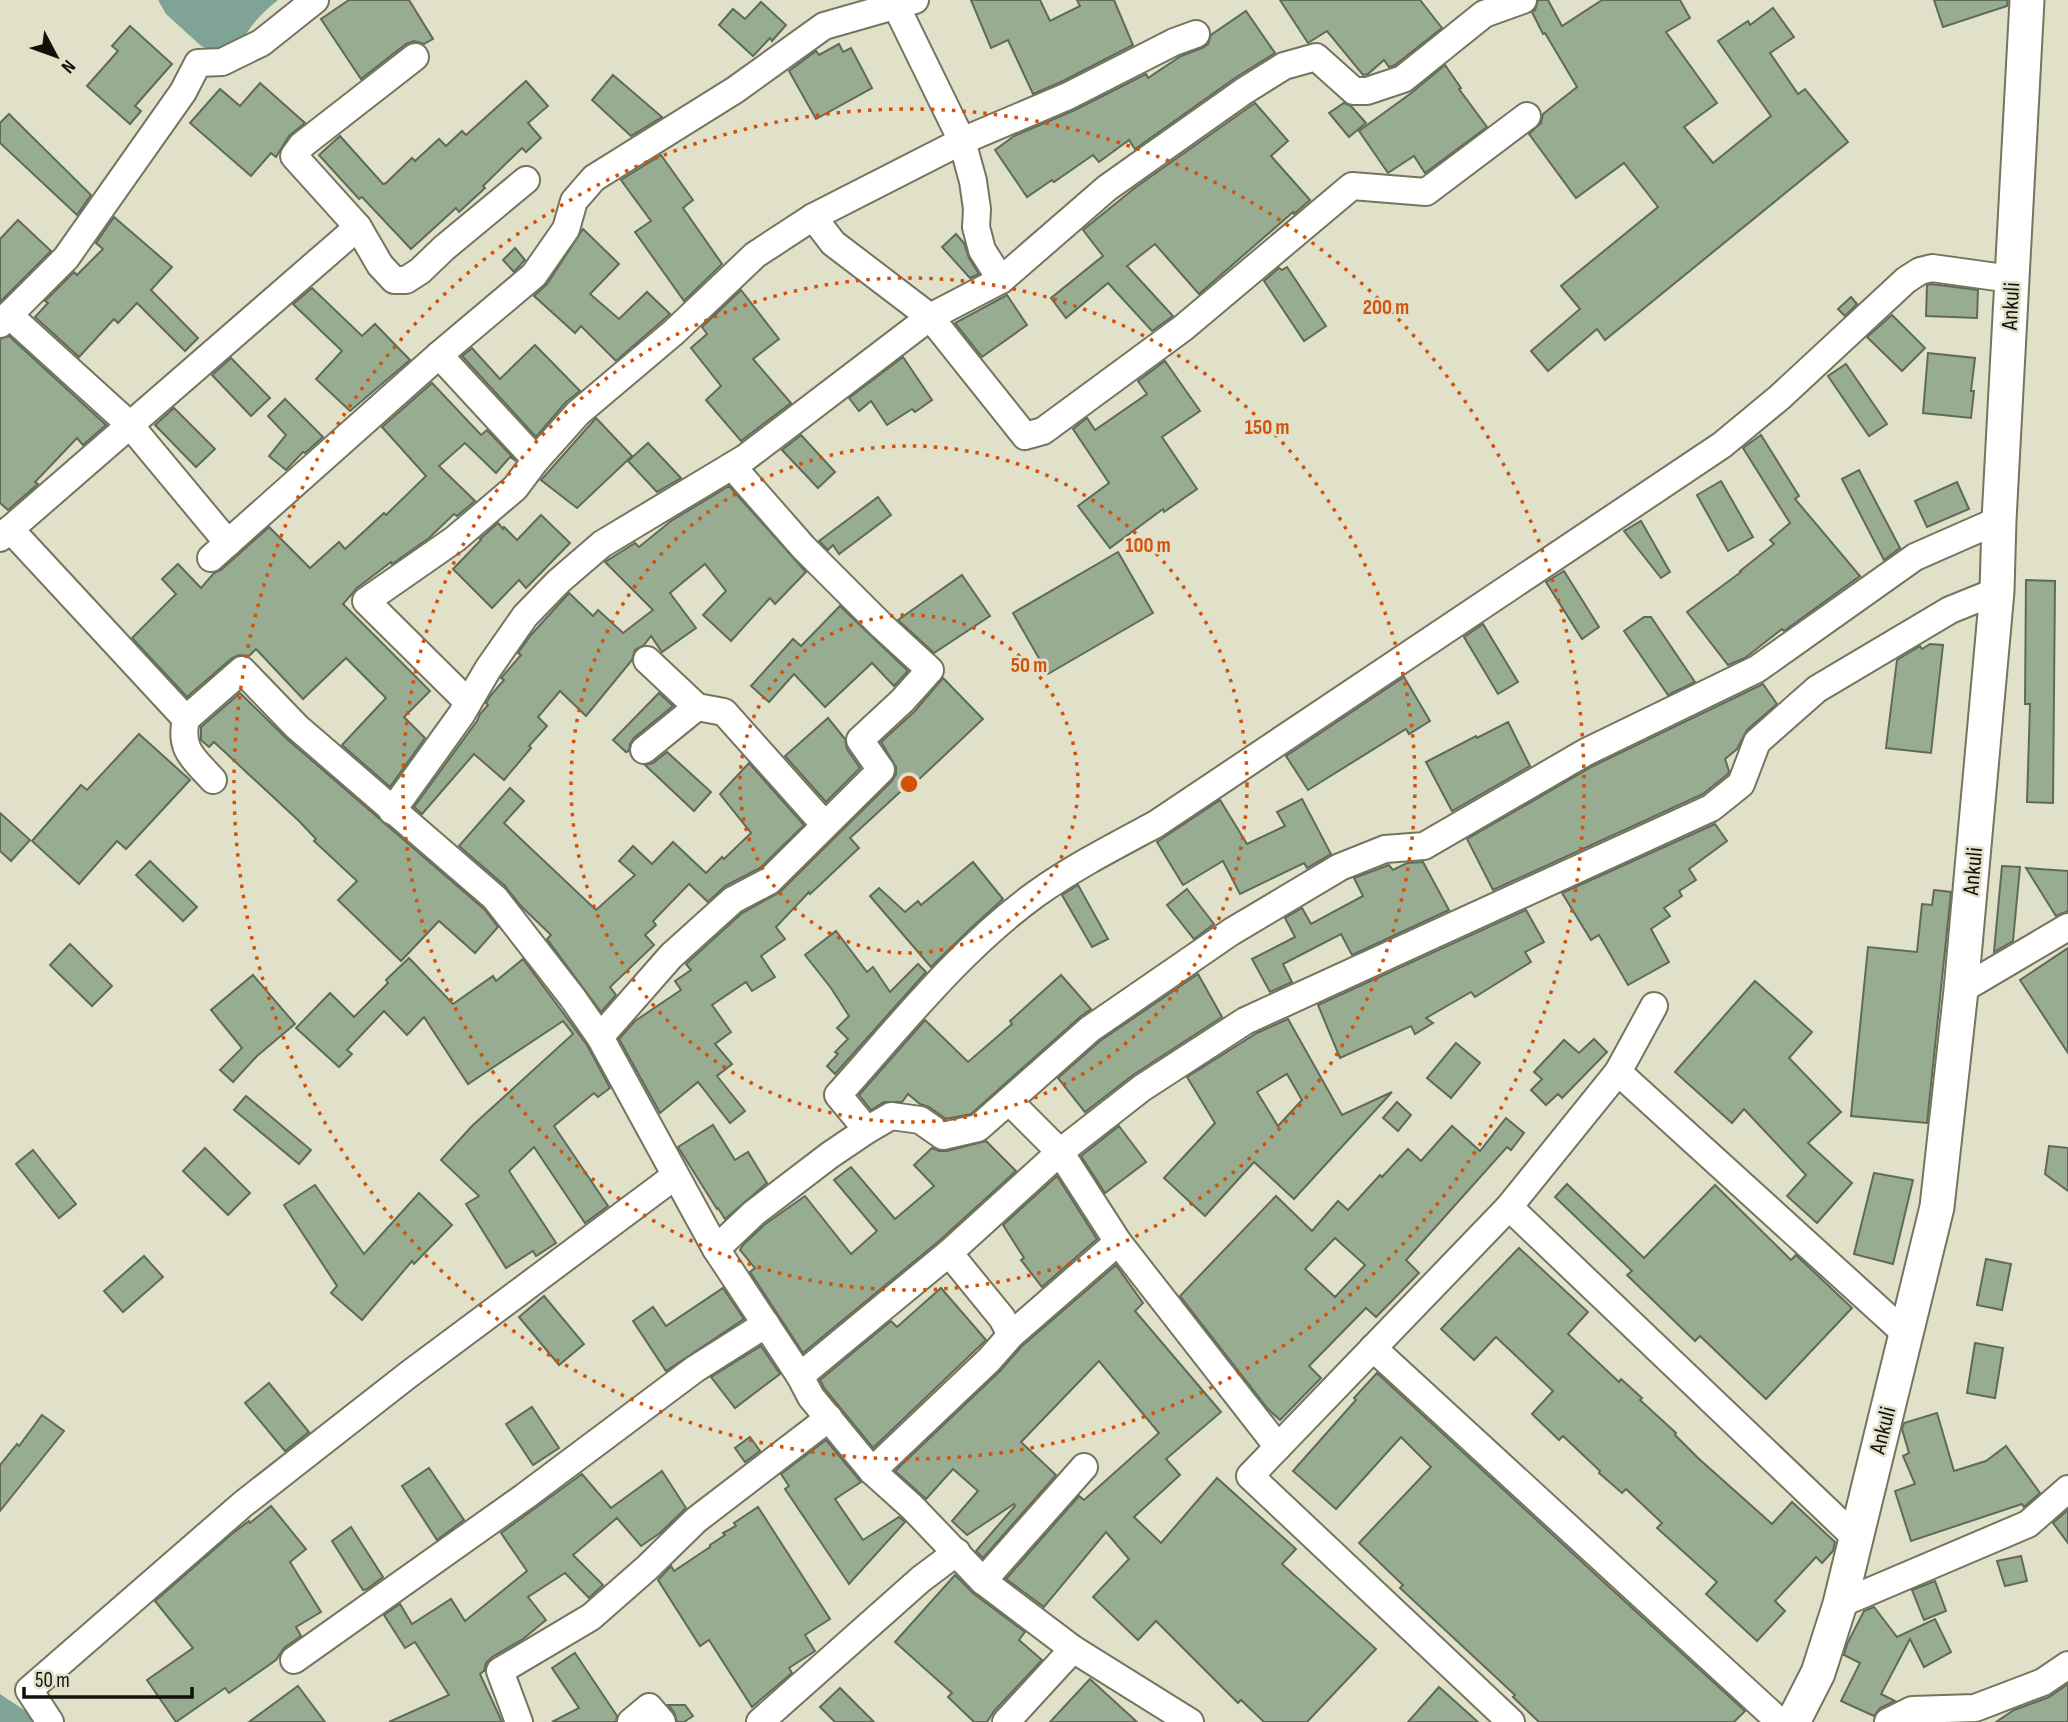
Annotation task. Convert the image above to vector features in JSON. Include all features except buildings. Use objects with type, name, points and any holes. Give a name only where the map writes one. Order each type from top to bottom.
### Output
[{"type":"main road","name":"Ankuli","points":[[1793,1722],[1818,1673],[1840,1604],[1937,1208],[1961,990],[1997,591],[2027,0]]},
{"type":"street","points":[[315,0],[261,43],[222,62],[198,63],[183,92],[66,258],[5,320],[129,424],[220,551],[439,355],[534,275],[566,229],[574,201],[594,178],[735,90],[824,26],[893,4],[962,141],[973,181],[977,209],[976,227],[982,250],[1001,280]]},
{"type":"street","points":[[392,811],[461,715],[488,669],[525,616],[559,581],[602,544],[732,466],[930,317],[1001,280],[1107,188],[1244,91],[1284,66],[1316,57],[1354,91],[1367,91],[1403,79],[1484,14],[1524,0]]},
{"type":"street","points":[[468,702],[366,601],[454,539],[515,488],[578,413],[674,332],[755,255],[813,217],[962,141],[1068,96],[1174,42],[1196,34]]},
{"type":"street","points":[[415,57],[302,145],[294,156],[358,227],[380,265],[394,279],[406,280],[526,180]]},
{"type":"street","points":[[813,217],[833,243],[930,317],[1025,436],[1043,431],[1183,328],[1352,187],[1426,192],[1527,116]]},
{"type":"street","points":[[186,719],[5,533],[358,227]]},
{"type":"street","points":[[867,1130],[838,1095],[939,981],[1004,920],[1036,895],[1079,866],[1156,824],[1722,445],[1780,397],[1906,280],[1920,271],[1932,268],[2011,279]]},
{"type":"street","points":[[439,355],[536,460]]},
{"type":"street","points":[[600,1037],[671,956],[733,900],[769,881],[881,769],[860,740],[902,701],[930,670],[803,547],[732,466]]},
{"type":"street","points":[[716,1248],[754,1213],[867,1130],[891,1116],[920,1120],[943,1136],[978,1128],[1090,1030],[1117,1010],[1231,932],[1340,867],[1385,849],[1424,846],[1586,752],[1756,668],[1915,557],[1999,520]]},
{"type":"street","points":[[800,1376],[949,1253],[1060,1152],[1142,1088],[1245,1021],[1711,808],[1741,783],[1757,742],[1817,689],[1950,610],[1997,591]]},
{"type":"street","points":[[646,660],[696,707],[724,712],[825,825]]},
{"type":"street","points":[[213,780],[186,751],[183,733],[186,719],[242,670],[297,727],[495,898],[600,1037],[716,1248],[811,1397],[872,1471],[912,1507],[983,1581],[1073,1649],[1190,1722]]},
{"type":"street","points":[[644,750],[696,707]]},
{"type":"street","points":[[1961,990],[2068,928]]},
{"type":"street","points":[[1511,1722],[1250,1476],[1509,1207],[1618,1072],[1654,1006]]},
{"type":"street","points":[[1618,1072],[1906,1334]]},
{"type":"street","points":[[1009,1101],[1060,1152],[1118,1242],[1278,1447]]},
{"type":"street","points":[[50,1722],[29,1690],[39,1681],[243,1504],[419,1367],[675,1176]]},
{"type":"street","points":[[1509,1207],[1856,1538]]},
{"type":"street","points":[[872,1471],[989,1360],[1011,1335],[1118,1242]]},
{"type":"street","points":[[949,1253],[1002,1318],[1011,1335]]},
{"type":"street","points":[[294,1660],[524,1497],[695,1369],[766,1324]]},
{"type":"street","points":[[1373,1348],[1780,1722]]},
{"type":"street","points":[[519,1722],[500,1671],[591,1617],[696,1520],[829,1418]]},
{"type":"street","points":[[983,1581],[1084,1467]]},
{"type":"street","points":[[1840,1604],[2028,1524],[2068,1489]]},
{"type":"street","points":[[760,1722],[921,1579],[957,1552]]},
{"type":"street","points":[[1006,1722],[1073,1649]]},
{"type":"street","points":[[1888,1722],[1912,1710],[1975,1708],[2043,1682],[2068,1665]]},
{"type":"street","points":[[631,1722],[649,1707],[662,1722]]},
{"type":"shaded area","points":[[158,0],[278,0],[257,19],[241,43],[226,49],[210,50],[200,45],[166,14]]},
{"type":"shaded area","points":[[0,1694],[30,1714],[37,1722],[0,1722]]}]
